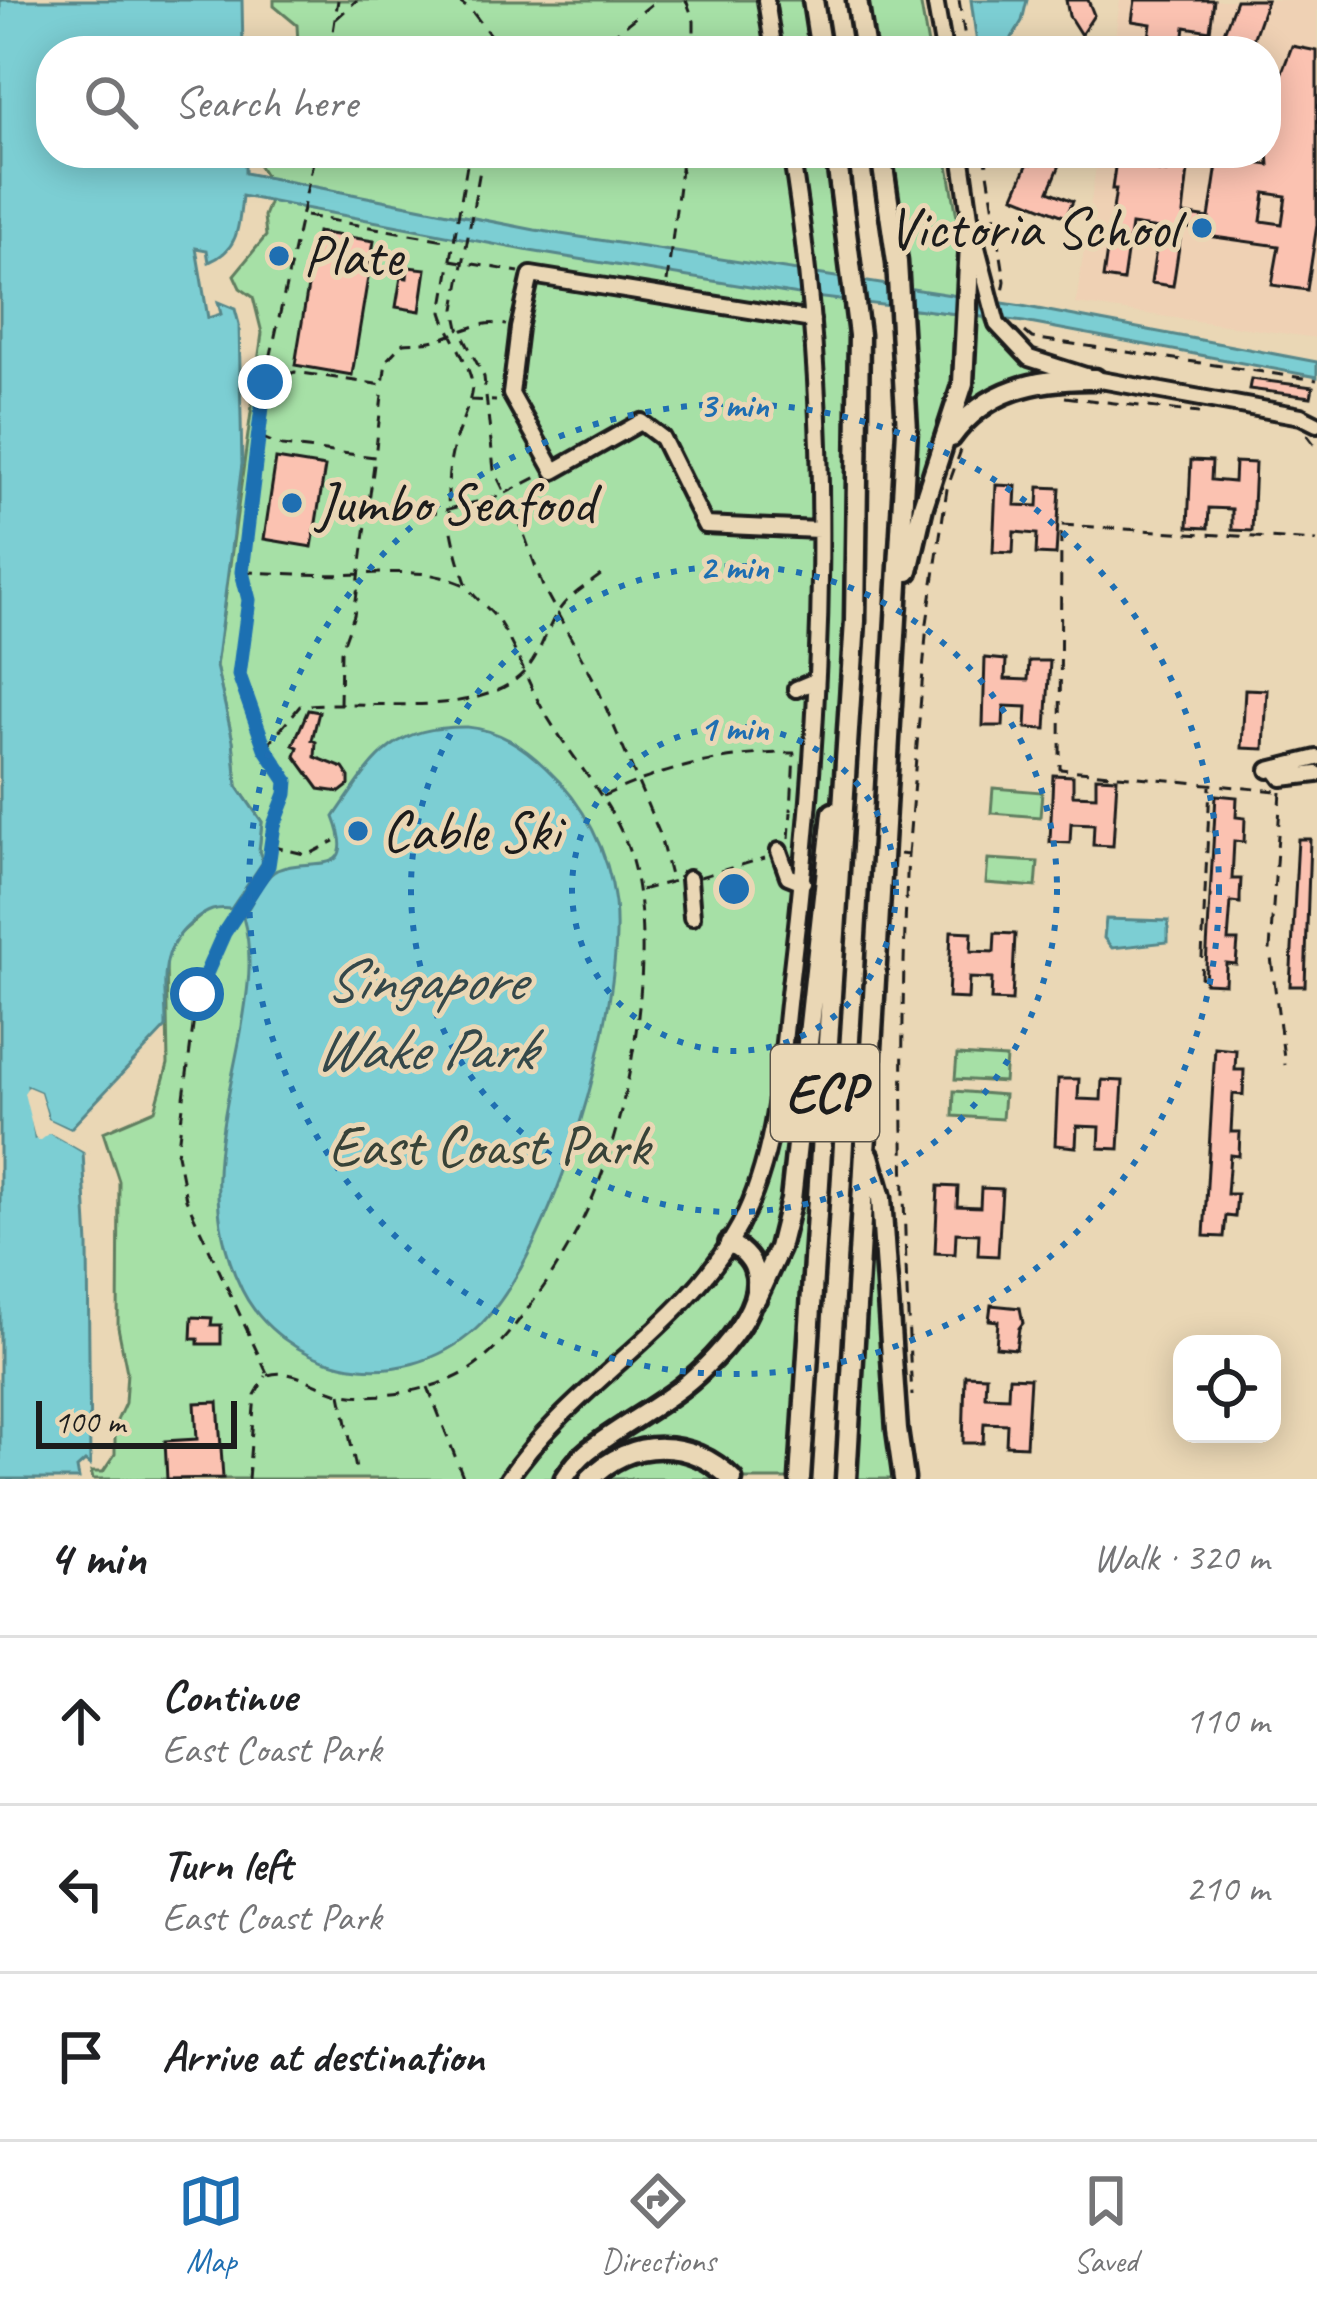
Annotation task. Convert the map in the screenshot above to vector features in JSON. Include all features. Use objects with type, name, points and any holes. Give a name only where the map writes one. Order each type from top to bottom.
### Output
[{"type":"highway","points":[[813,0],[818,36]]},
{"type":"highway","points":[[857,0],[863,36]]},
{"type":"highway","name":"ECP","points":[[800,1479],[855,620],[857,306],[838,168]]},
{"type":"highway","name":"ECP","points":[[846,1479],[907,428],[900,302],[883,168]]},
{"type":"highway","points":[[952,448],[977,287],[970,224]]},
{"type":"highway","points":[[898,617],[923,506],[975,411],[1013,388],[1064,378],[1095,379]]},
{"type":"highway","points":[[756,1298],[776,1257],[791,1201],[829,836],[850,708]]},
{"type":"highway","points":[[868,1152],[881,1198],[904,1479]]},
{"type":"highway","points":[[590,1479],[623,1455],[656,1446],[700,1456],[732,1479]]},
{"type":"main road","points":[[564,1479],[591,1448],[705,1367],[756,1298],[755,1265],[729,1243]]},
{"type":"street","points":[[766,0],[772,36]]},
{"type":"street","points":[[935,0],[941,36]]},
{"type":"street","points":[[508,1479],[538,1441],[686,1298],[729,1243],[755,1192],[768,1146],[803,881],[819,530],[819,382],[793,168]]},
{"type":"street","points":[[963,168],[970,224]]},
{"type":"street","points":[[812,320],[531,275],[511,394],[554,471],[641,422],[662,438],[705,525],[819,530]]},
{"type":"street","points":[[977,287],[997,324],[1028,358],[1095,379],[1317,424]]},
{"type":"street","points":[[796,688],[815,681]]},
{"type":"street","points":[[1317,758],[1272,770],[1282,778],[1317,774]]},
{"type":"street","points":[[779,851],[788,876],[803,881]]},
{"type":"street","points":[[692,917],[689,887],[706,893]]},
{"type":"path","points":[[332,36],[337,0]]},
{"type":"path","points":[[334,20],[356,0]]},
{"type":"path","points":[[456,0],[471,10],[491,36]]},
{"type":"path","points":[[612,36],[657,0]]},
{"type":"path","points":[[686,0],[694,36]]},
{"type":"path","points":[[959,0],[965,36]]},
{"type":"path","points":[[268,1375],[186,1198],[177,1154],[197,994],[224,933],[268,866],[269,845],[287,781],[265,748],[239,675],[249,600],[242,572],[265,382],[312,168]]},
{"type":"path","points":[[248,1479],[254,1395],[268,1375],[283,1372],[341,1393],[393,1394],[454,1378],[478,1364],[510,1332],[538,1296],[600,1179],[638,1017],[640,891],[623,835],[547,717],[499,623],[467,586],[447,512],[446,476],[472,377],[448,334],[442,312],[467,168]]},
{"type":"path","points":[[480,168],[455,309],[459,328],[484,377],[494,470],[557,615],[595,682],[658,832],[671,880]]},
{"type":"path","points":[[669,277],[681,168]]},
{"type":"path","points":[[987,168],[1005,281],[1003,295]]},
{"type":"path","points":[[304,213],[452,240]]},
{"type":"path","points":[[449,260],[531,275]]},
{"type":"path","points":[[340,706],[341,651],[354,615],[386,361],[403,343],[436,340],[459,328],[491,322],[519,328]]},
{"type":"path","points":[[1014,322],[1032,338],[1317,380]]},
{"type":"path","points":[[265,382],[295,372],[383,385]]},
{"type":"path","points":[[469,400],[490,404],[511,394]]},
{"type":"path","points":[[1054,396],[1202,413]]},
{"type":"path","points":[[1305,419],[1317,448]]},
{"type":"path","points":[[260,437],[282,446],[375,457]]},
{"type":"path","points":[[913,1414],[902,1212],[900,1037],[908,855],[927,623],[952,448]]},
{"type":"path","points":[[425,515],[506,493],[530,477],[554,471]]},
{"type":"path","points":[[1298,790],[1060,769],[1061,525],[1317,541]]},
{"type":"path","points":[[265,748],[299,706],[402,707],[451,702],[497,688],[524,672],[563,604],[607,570]]},
{"type":"path","points":[[242,572],[427,571],[467,586]]},
{"type":"path","points":[[640,891],[671,880],[689,887],[788,846],[794,753]]},
{"type":"path","points":[[602,796],[635,781],[734,755],[801,753]]},
{"type":"path","points":[[1201,979],[1210,784]]},
{"type":"path","points":[[1281,792],[1270,950],[1285,1065]]},
{"type":"path","points":[[790,811],[798,811]]},
{"type":"path","points":[[269,845],[308,855],[335,842]]},
{"type":"path","points":[[900,854],[908,855]]},
{"type":"path","points":[[428,1387],[464,1479]]},
{"type":"path","points":[[341,1393],[356,1468]]},
{"type":"shaded area","name":"Victoria School","points":[[1120,0],[1317,0],[1317,338],[1076,304],[1096,168],[1281,168],[1281,36],[1115,36]]},
{"type":"green space","points":[[274,0],[811,0],[817,36],[298,36],[297,25],[274,6]]},
{"type":"green space","points":[[854,0],[920,0],[926,36],[860,36]]},
{"type":"green space","name":"East Coast Park","points":[[260,168],[837,168],[854,282],[855,620],[800,1479],[93,1479],[91,1472],[103,1472],[115,1454],[115,1425],[125,1403],[127,1372],[118,1327],[119,1181],[103,1132],[155,1110],[168,1064],[166,960],[172,940],[218,907],[263,862],[259,851],[262,822],[237,786],[233,741],[216,666],[262,333],[253,297],[240,288],[234,275],[266,236],[264,216],[270,201]]},
{"type":"green space","points":[[880,168],[949,168],[979,300],[897,288]]},
{"type":"green space","points":[[899,307],[984,317],[1015,354],[1092,385],[1012,394],[958,434],[938,472],[900,619]]},
{"type":"green space","points":[[993,788],[1042,792],[1040,817],[991,813]]},
{"type":"green space","points":[[988,859],[1038,862],[1036,887],[986,883]]},
{"type":"green space","points":[[957,1055],[1006,1058],[1004,1082],[955,1079]]},
{"type":"green space","points":[[954,1091],[1004,1095],[1002,1119],[953,1116]]},
{"type":"green space","points":[[868,1153],[904,1479],[847,1479]]},
{"type":"water","points":[[0,0],[242,0],[243,36],[36,36],[36,168],[245,168],[245,173],[535,230],[1022,306],[1317,362],[1317,377],[1024,322],[798,295],[530,251],[242,196],[236,235],[226,251],[209,262],[207,250],[196,248],[208,318],[221,314],[218,302],[235,309],[239,324],[242,464],[216,666],[233,741],[237,786],[262,822],[259,851],[263,862],[231,909],[204,914],[174,943],[166,968],[166,1027],[70,1129],[48,1119],[40,1092],[28,1087],[35,1138],[50,1132],[83,1152],[90,1465],[85,1461],[77,1468],[79,1479],[0,1479]]},
{"type":"water","points":[[971,0],[1027,0],[1013,36],[976,36]]},
{"type":"water","name":"Singapore Wake Park","points":[[467,727],[500,735],[528,753],[560,782],[592,830],[607,865],[615,903],[609,1003],[596,1064],[557,1190],[505,1295],[476,1329],[430,1358],[377,1369],[341,1365],[297,1347],[260,1316],[242,1290],[221,1225],[222,1130],[249,974],[243,917],[272,873],[336,858],[340,837],[334,817],[387,750],[419,732]]},
{"type":"water","points":[[1106,919],[1168,921],[1168,942],[1112,948],[1104,938]]},
{"type":"pier","points":[[28,1087],[40,1092],[48,1119],[75,1132],[69,1135],[56,1129],[87,1148],[89,1155],[50,1133],[40,1141],[35,1138],[24,1093]]},
{"type":"building","points":[[1066,0],[1088,0],[1094,15],[1081,35],[1069,16]]},
{"type":"building","points":[[1135,0],[1214,0],[1210,31],[1185,27],[1184,36],[1149,36],[1151,24],[1132,21]]},
{"type":"building","points":[[1236,0],[1267,0],[1254,36],[1223,36]]},
{"type":"building","points":[[1292,46],[1317,51],[1317,225],[1307,290],[1272,285],[1279,246],[1207,236],[1208,231],[1182,227],[1173,286],[1151,283],[1159,229],[1131,225],[1123,281],[1103,278],[1115,168],[1166,172],[1167,168],[1188,168],[1183,214],[1209,218],[1216,168],[1281,168],[1281,75]],"holes":[[[1265,193],[1286,196],[1282,224],[1261,221]]]},
{"type":"building","points":[[1026,168],[1059,168],[1049,191],[1073,201],[1066,217],[1014,196]]},
{"type":"building","points":[[317,232],[374,241],[352,375],[295,365]]},
{"type":"building","points":[[408,267],[426,269],[420,311],[396,307],[401,277],[407,278]]},
{"type":"building","points":[[1251,379],[1313,387],[1311,397],[1249,389]]},
{"type":"building","points":[[276,459],[325,467],[312,547],[264,539]]},
{"type":"building","points":[[1191,460],[1212,461],[1211,480],[1234,482],[1235,462],[1255,463],[1252,531],[1232,530],[1232,509],[1209,508],[1208,528],[1188,527]]},
{"type":"building","points":[[996,485],[1016,486],[1015,505],[1038,506],[1039,487],[1060,488],[1056,555],[1036,554],[1037,534],[1014,532],[1013,553],[993,552]]},
{"type":"building","points":[[985,658],[1006,660],[1005,679],[1028,680],[1029,661],[1050,661],[1046,729],[1026,728],[1027,707],[1004,706],[1003,726],[983,726]]},
{"type":"building","points":[[1245,689],[1267,690],[1264,749],[1242,748]]},
{"type":"building","points":[[308,710],[319,712],[312,740],[315,757],[343,768],[349,777],[349,785],[340,792],[319,789],[295,756],[298,747],[293,745]]},
{"type":"building","points":[[1053,775],[1073,776],[1073,795],[1096,796],[1096,777],[1117,778],[1113,846],[1093,845],[1094,824],[1071,823],[1070,843],[1050,842]]},
{"type":"building","points":[[1216,795],[1237,797],[1236,817],[1245,818],[1244,842],[1234,841],[1232,879],[1241,879],[1240,903],[1231,902],[1228,941],[1238,941],[1236,964],[1226,963],[1225,984],[1205,983]]},
{"type":"building","points":[[1298,839],[1310,839],[1305,986],[1290,986]]},
{"type":"building","points":[[951,931],[972,932],[971,951],[994,952],[995,933],[1015,934],[1012,1001],[991,1000],[992,979],[969,978],[968,999],[948,998]]},
{"type":"building","points":[[1215,1048],[1236,1050],[1235,1070],[1244,1070],[1243,1095],[1233,1094],[1231,1132],[1240,1132],[1239,1156],[1230,1155],[1227,1194],[1237,1194],[1235,1217],[1226,1216],[1224,1237],[1204,1236]]},
{"type":"building","points":[[1058,1079],[1079,1079],[1078,1099],[1101,1100],[1102,1080],[1123,1081],[1119,1149],[1099,1148],[1100,1127],[1077,1126],[1076,1147],[1055,1145]]},
{"type":"building","points":[[938,1186],[958,1187],[957,1206],[980,1207],[981,1188],[1002,1189],[998,1256],[978,1255],[979,1234],[956,1233],[955,1254],[935,1253]]},
{"type":"building","points":[[991,1305],[1020,1308],[1023,1323],[1016,1349],[996,1347],[998,1321],[989,1320]]},
{"type":"building","points":[[192,1317],[212,1318],[211,1325],[221,1325],[221,1344],[198,1344],[198,1339],[191,1339]]},
{"type":"building","points":[[965,1375],[986,1376],[985,1396],[1008,1397],[1009,1377],[1030,1378],[1026,1446],[1006,1445],[1007,1424],[984,1423],[983,1443],[963,1443]]},
{"type":"building","points":[[218,1402],[223,1478],[167,1479],[165,1441],[197,1439],[195,1403]]},
{"type":"place","name":"Victoria School","points":[[1202,228]]},
{"type":"place","name":"Plate","points":[[279,256]]},
{"type":"place","name":"Jumbo Seafood","points":[[292,503]]},
{"type":"place","name":"Cable Ski","points":[[358,831]]},
{"type":"route","points":[[197,994],[224,933],[268,866],[269,845],[286,794],[287,781],[265,748],[239,675],[249,600],[242,572],[265,382]]}]
